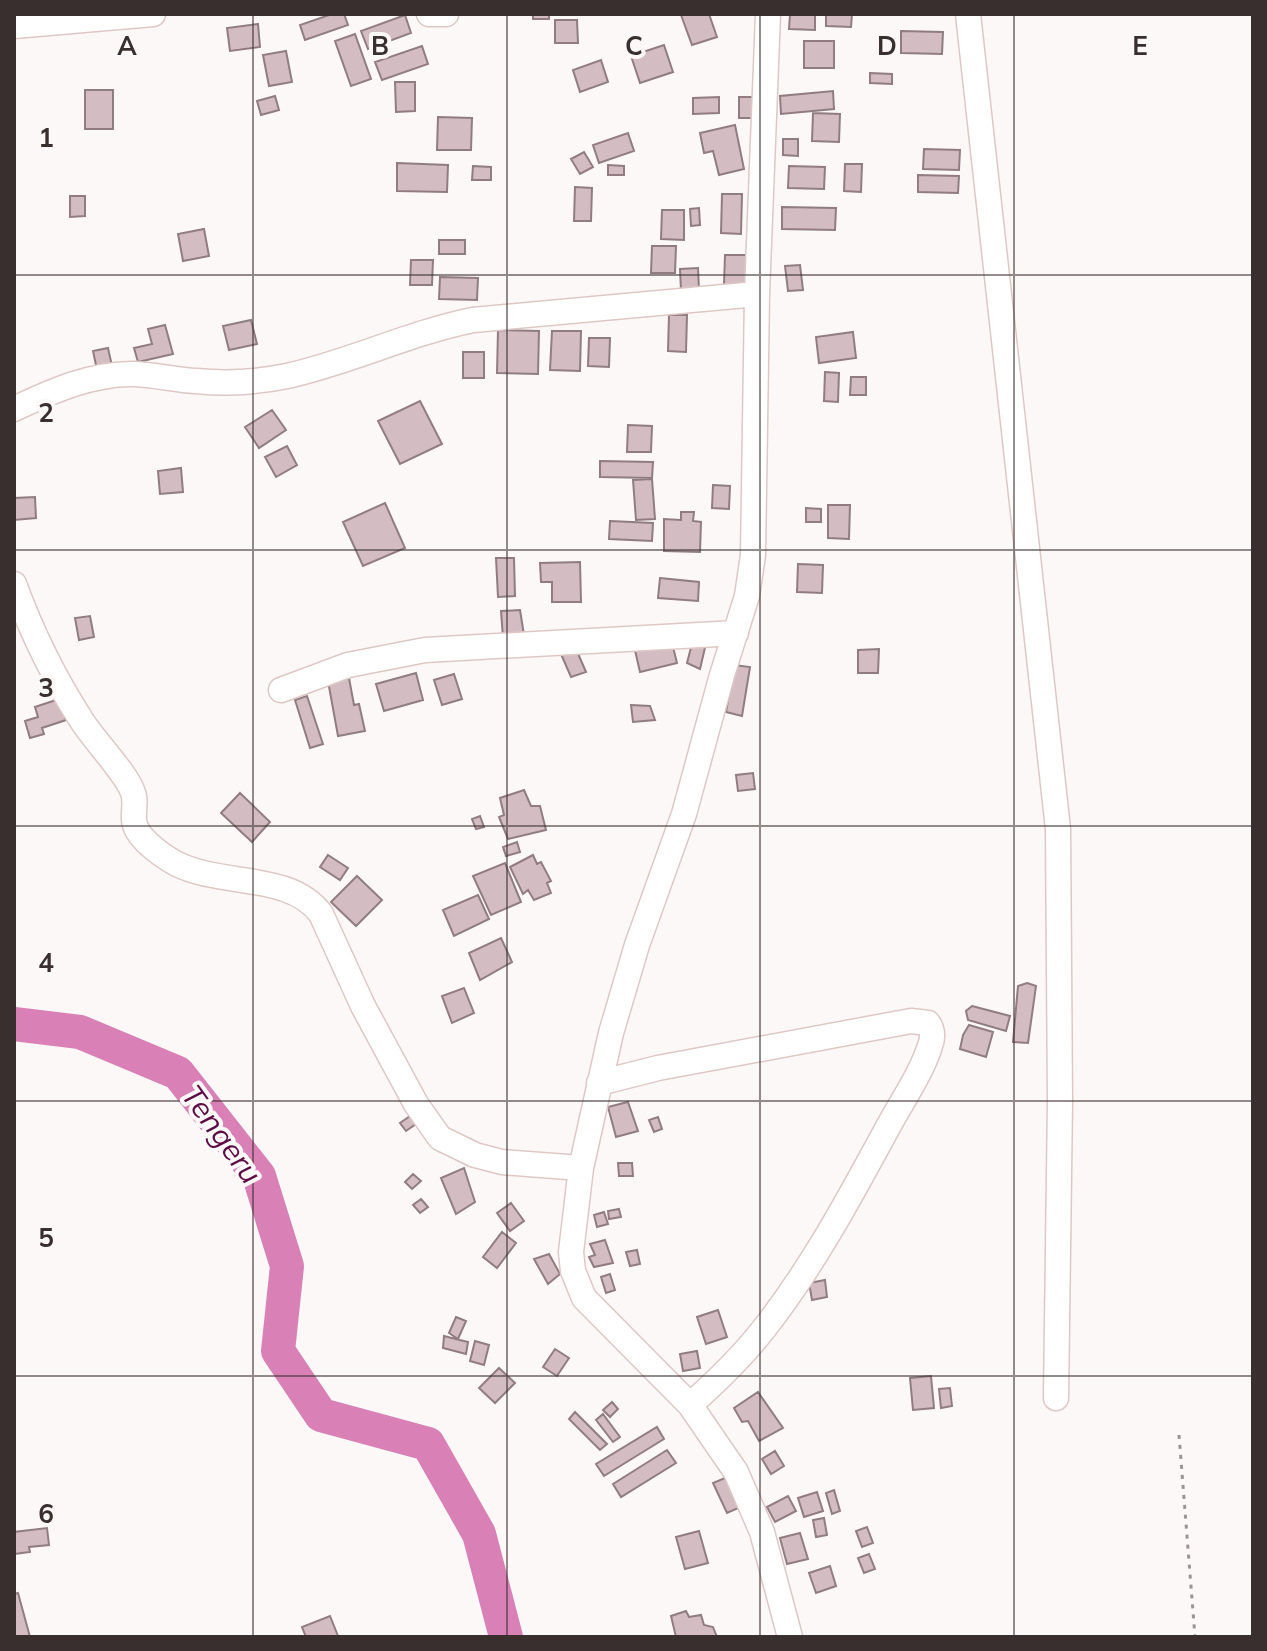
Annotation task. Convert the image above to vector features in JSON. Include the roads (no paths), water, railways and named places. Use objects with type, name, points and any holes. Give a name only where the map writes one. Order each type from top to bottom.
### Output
[{"type":"street","points":[[14,26],[153,14]]},
{"type":"street","points":[[429,14],[446,14]]},
{"type":"street","points":[[768,14],[757,294],[753,555],[747,596],[684,814],[637,945],[599,1083],[581,1168],[571,1252],[576,1284],[584,1298],[690,1405],[736,1472],[762,1532],[790,1637]]},
{"type":"street","points":[[968,14],[1058,829],[1060,1101],[1056,1398]]},
{"type":"street","points":[[14,409],[64,387],[110,376],[136,374],[198,381],[261,380],[287,376],[437,327],[473,320],[757,294]]},
{"type":"street","points":[[14,584],[35,637],[66,695],[132,788],[135,826],[140,834],[172,861],[191,870],[233,881],[284,888],[313,902],[363,1006],[416,1104],[440,1138],[475,1155],[502,1162],[581,1168]]},
{"type":"street","points":[[281,690],[348,665],[425,650],[736,633]]},
{"type":"street","points":[[599,1083],[658,1068],[911,1021],[928,1023],[932,1031],[931,1046],[911,1084],[828,1233],[793,1288],[733,1364],[690,1405]]},
{"type":"waterway","name":"Tengeru","points":[[14,1024],[80,1032],[178,1073],[259,1176],[287,1266],[278,1351],[321,1415],[428,1444],[479,1534],[506,1637]]}]
